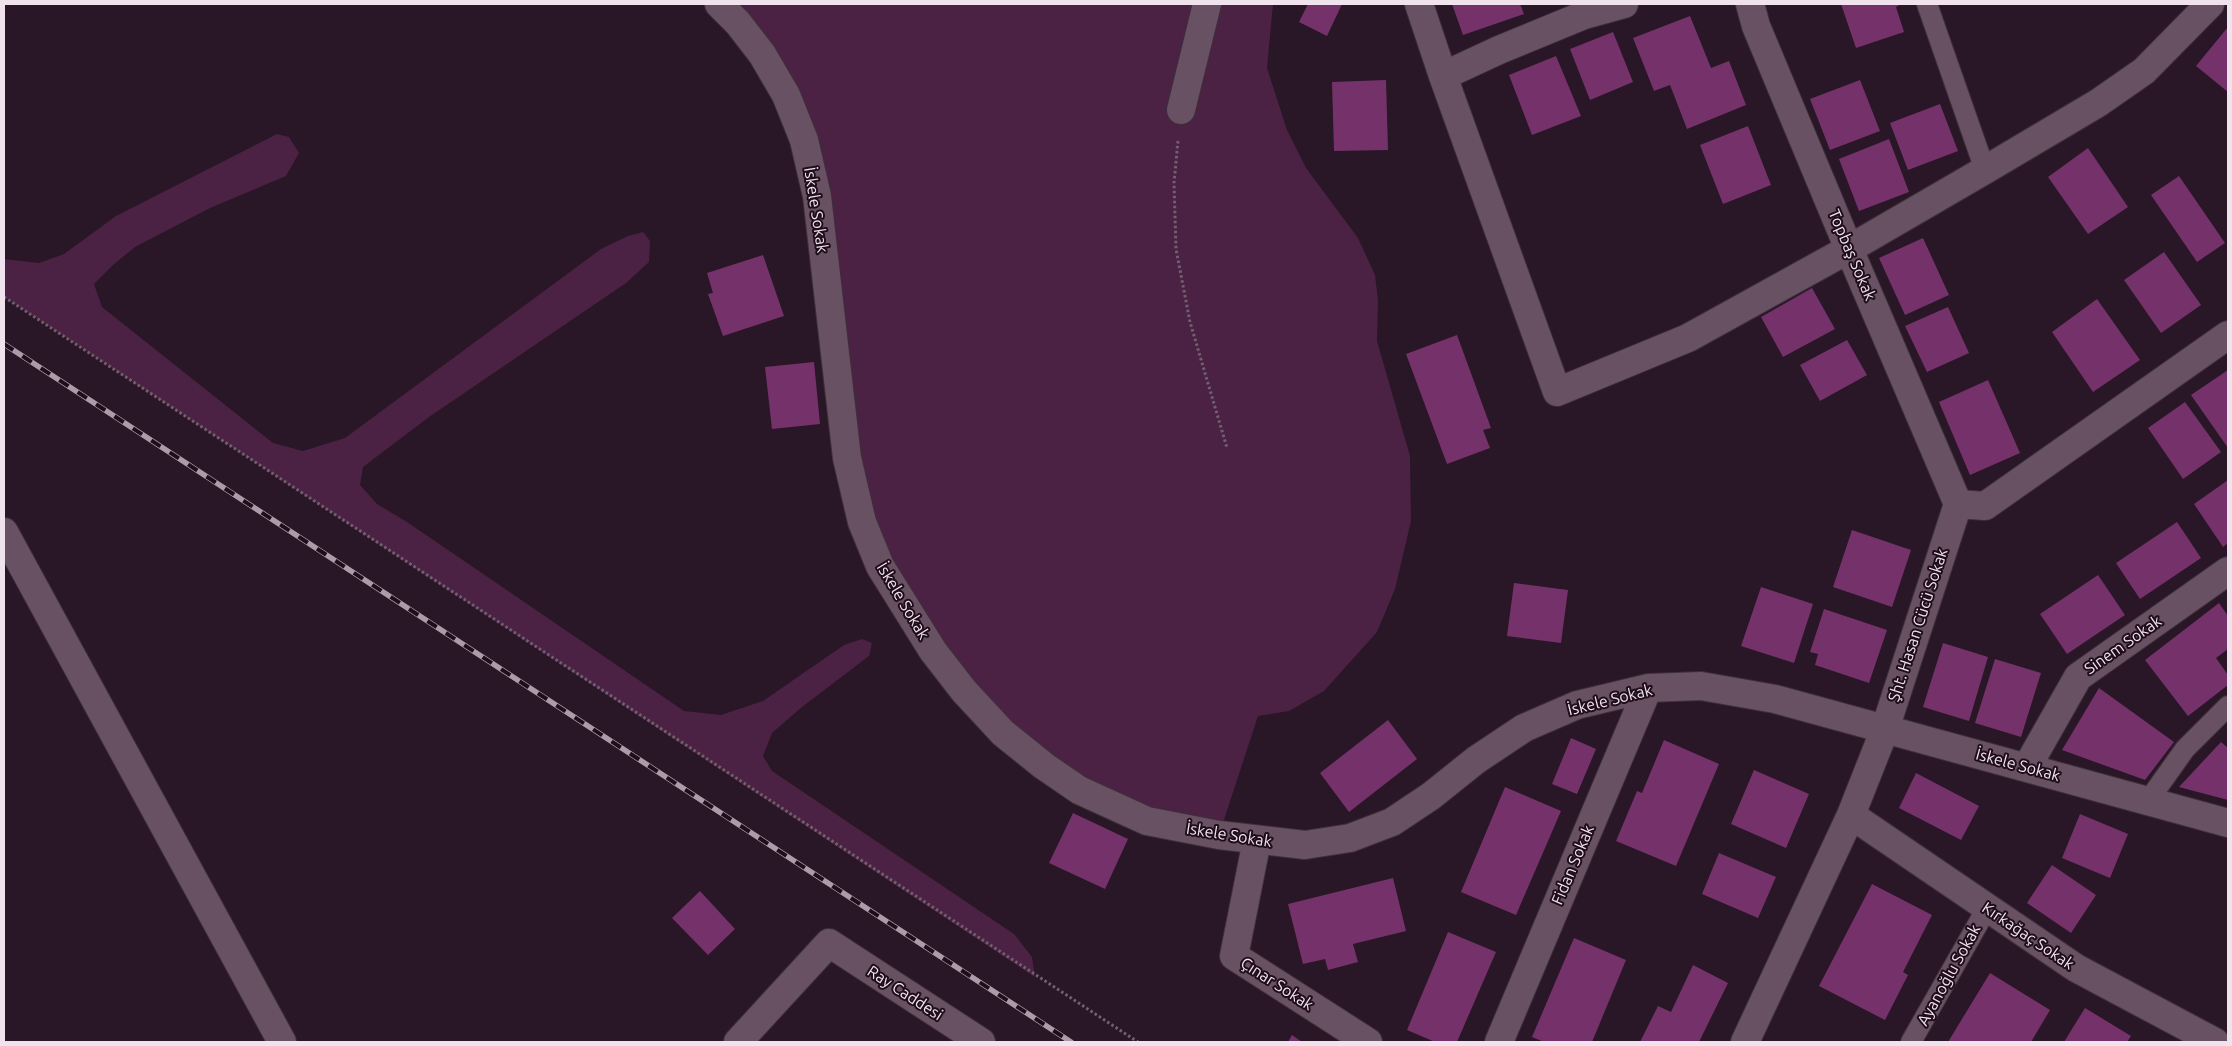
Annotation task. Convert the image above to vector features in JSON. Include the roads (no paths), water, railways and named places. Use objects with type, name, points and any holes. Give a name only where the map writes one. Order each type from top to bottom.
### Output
[{"type":"street","name":"İskele Sokak","points":[[719,4],[738,23],[762,54],[786,95],[804,140],[817,196],[846,458],[862,522],[880,566],[933,651],[964,691],[1003,733],[1044,766],[1079,790],[1147,821],[1257,840],[1305,845],[1350,838],[1384,825],[1431,796],[1476,760],[1524,728],[1577,705],[1648,688],[1700,686],[1756,695],[2228,823]]},
{"type":"street","points":[[1181,110],[1207,4]]},
{"type":"street","points":[[1420,4],[1443,76],[1557,392],[1688,338],[1849,249],[2098,103],[2144,71],[2210,4]]},
{"type":"street","points":[[1443,76],[1575,19],[1624,4]]},
{"type":"street","name":"Topbaş Sokak","points":[[1750,4],[1756,26],[1958,504]]},
{"type":"street","points":[[1958,504],[1984,506],[2228,335]]},
{"type":"street","name":"Şht. Hasan Cücü Sokak","points":[[1745,1042],[1851,815],[1885,729],[1958,504]]},
{"type":"street","points":[[4,532],[282,1042]]},
{"type":"street","name":"Sinem Sokak","points":[[2027,768],[2078,677],[2228,571]]},
{"type":"street","name":"Fidan Sokak","points":[[1499,1042],[1648,688]]},
{"type":"street","name":"Kırkağaç Sokak","points":[[1851,815],[2076,968],[2215,1042]]},
{"type":"street","name":"Çınar Sokak","points":[[1257,840],[1234,956],[1368,1042]]},
{"type":"street","name":"Ray Caddesi","points":[[738,1042],[829,943],[981,1042]]},
{"type":"lane","points":[[1927,4],[1985,170]]},
{"type":"lane","points":[[2148,801],[2185,749],[2228,706]]},
{"type":"lane","name":"Ayanoğlu Sokak","points":[[1911,1042],[1987,908]]},
{"type":"railway","points":[[4,344],[1071,1042]]}]
